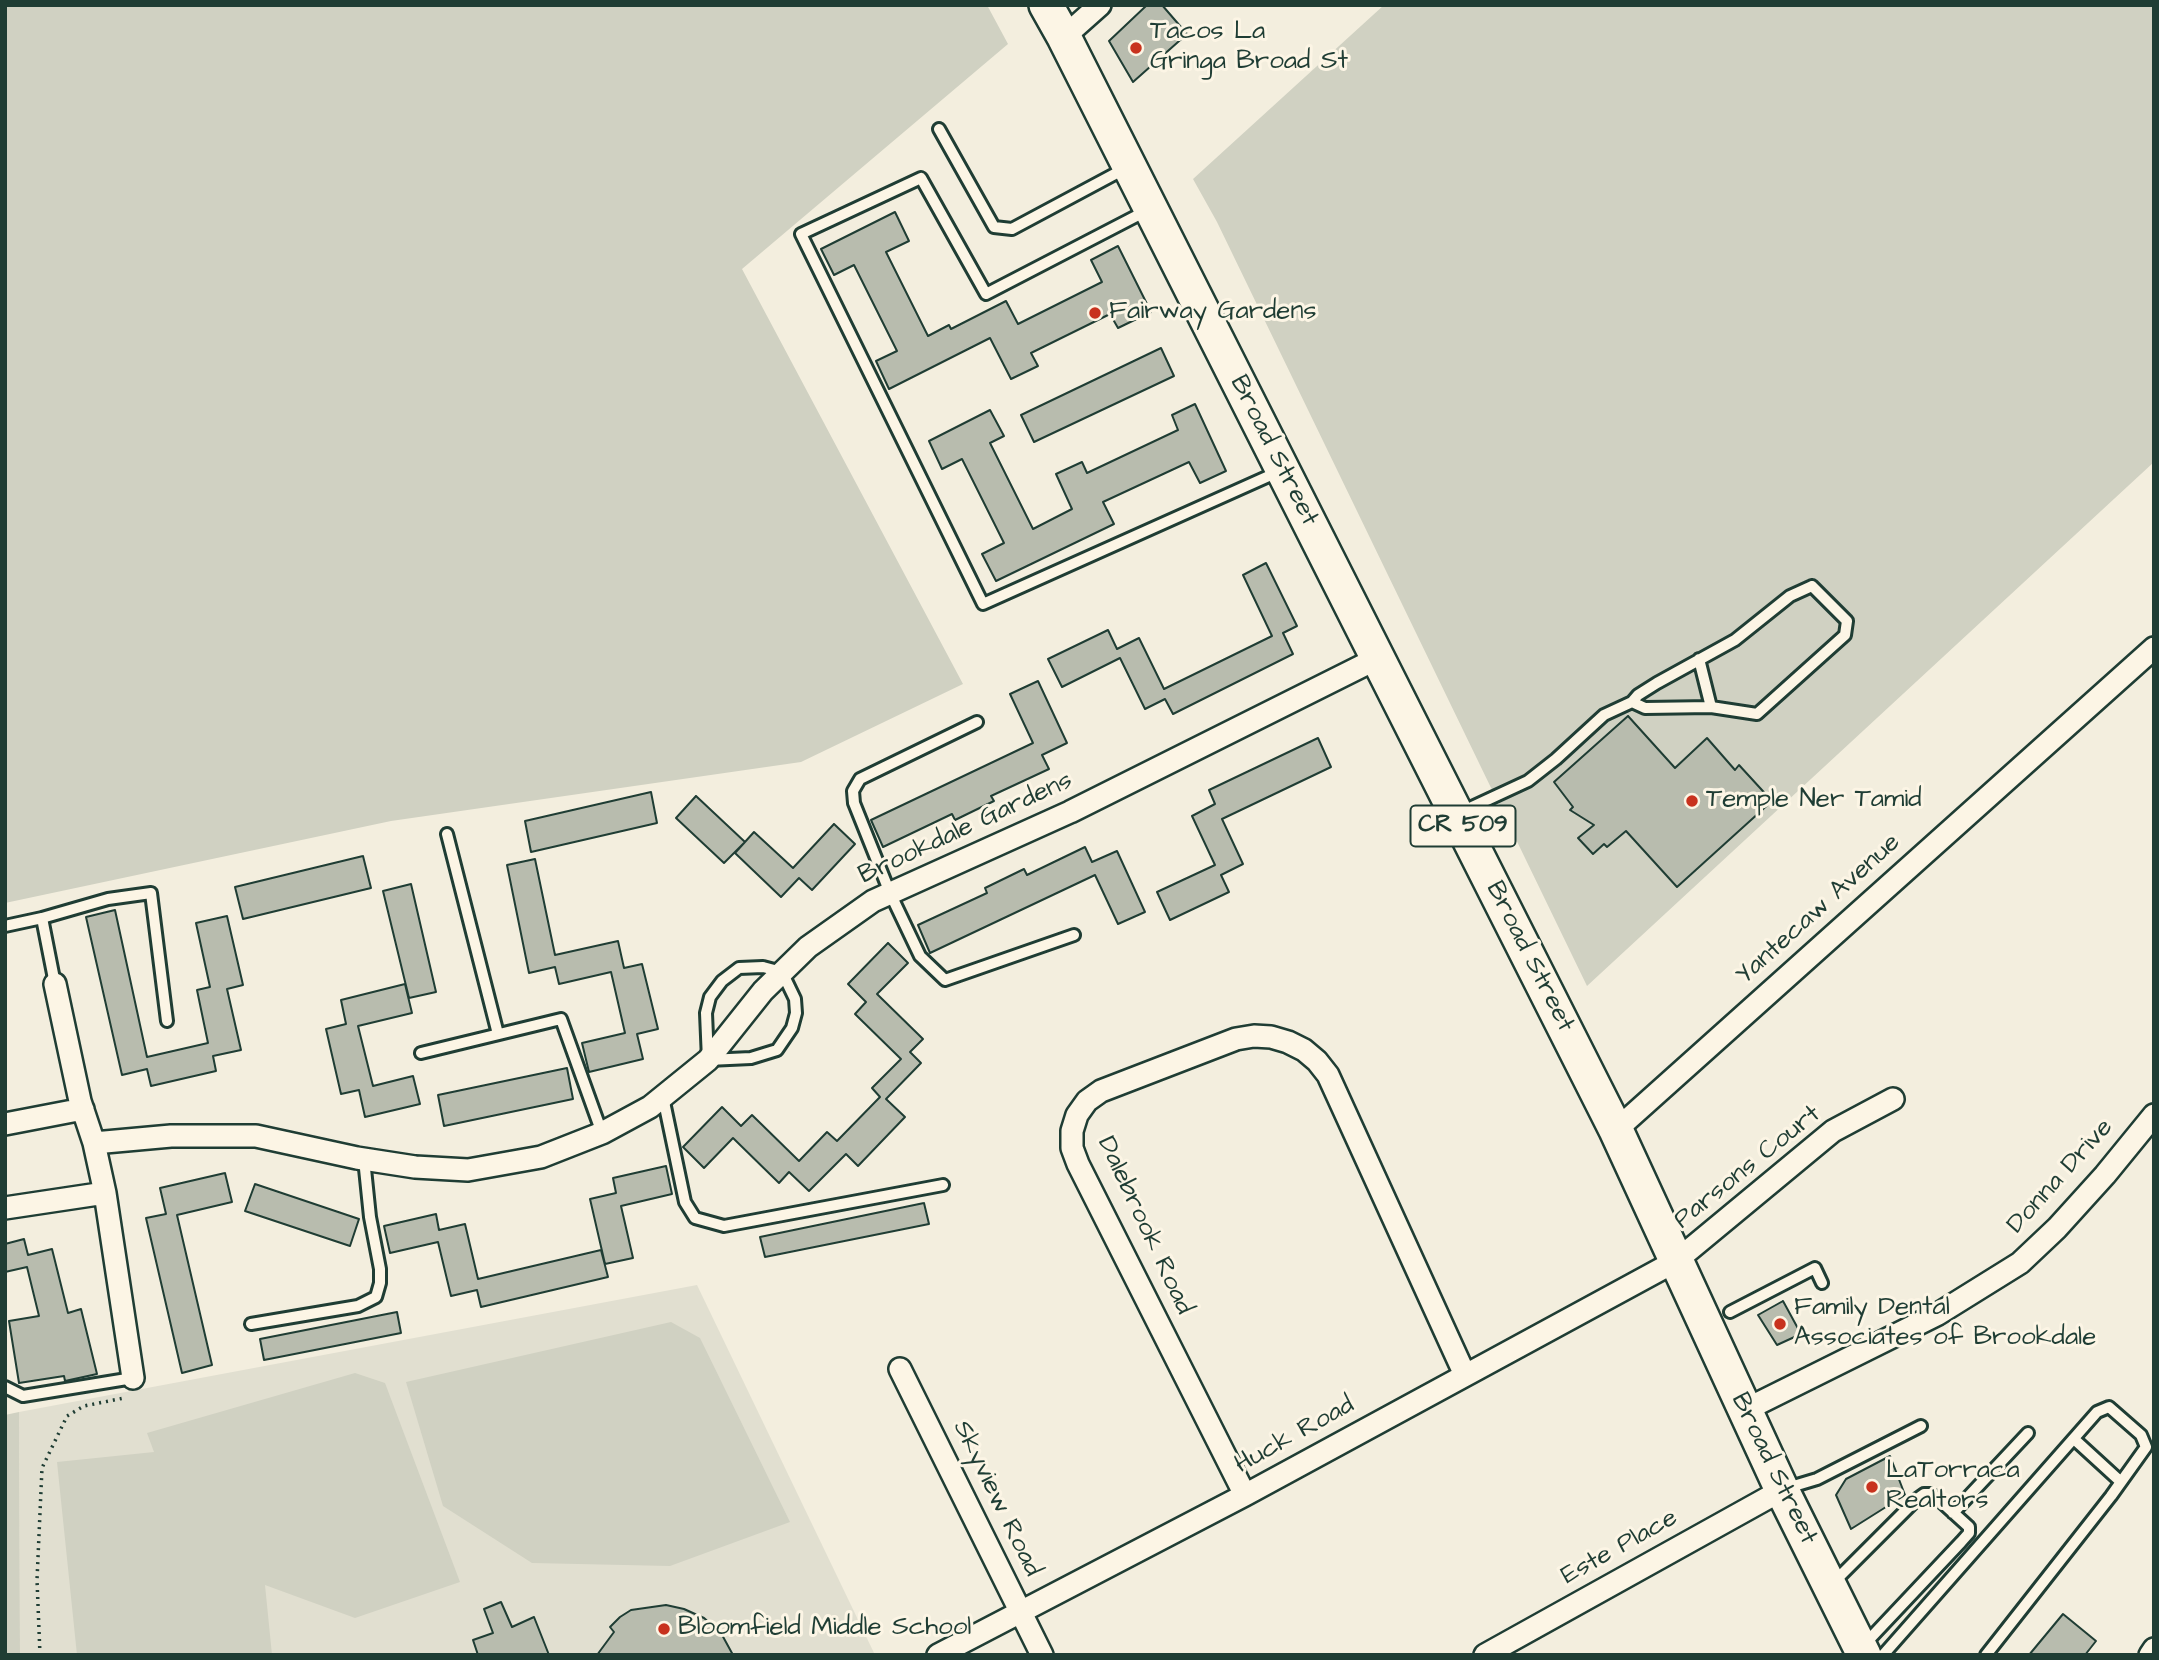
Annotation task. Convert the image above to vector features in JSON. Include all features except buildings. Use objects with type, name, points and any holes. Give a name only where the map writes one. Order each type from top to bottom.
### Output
[{"type":"main road","name":"Broad Street","points":[[1046,5],[1616,1129],[1782,1490],[1830,1587],[1869,1653]]},
{"type":"street","points":[[1064,37],[1100,5]]},
{"type":"street","name":"Yantecaw Avenue","points":[[1616,1129],[2154,648]]},
{"type":"street","name":"Brookdale Gardens","points":[[94,1143],[171,1136],[256,1136],[364,1159],[415,1167],[468,1170],[541,1157],[602,1133],[663,1097],[708,1060],[763,991],[808,947],[873,901],[1070,811],[1378,658]]},
{"type":"street","points":[[55,984],[104,1193],[133,1378]]},
{"type":"street","name":"Dalebrook Road","points":[[1245,1495],[1072,1148],[1072,1131],[1077,1115],[1087,1101],[1101,1091],[1236,1039],[1271,1037],[1304,1050],[1328,1075],[1465,1375]]},
{"type":"street","name":"Parsons Court","points":[[1676,1262],[1833,1131],[1893,1100]]},
{"type":"street","points":[[5,1124],[83,1109]]},
{"type":"street","name":"Donna Drive","points":[[1745,1410],[1938,1314],[2020,1263],[2097,1184],[2154,1115]]},
{"type":"street","points":[[5,1208],[104,1193]]},
{"type":"street","name":"Huck Road","points":[[938,1655],[1245,1495],[1676,1262]]},
{"type":"street","name":"Skyview Road","points":[[900,1369],[1042,1655]]},
{"type":"street","name":"Este Place","points":[[1485,1655],[1782,1490]]},
{"type":"street","points":[[2150,1655],[2154,1649]]},
{"type":"lane","points":[[939,129],[994,227],[1012,229],[1129,167]]},
{"type":"lane","points":[[1150,209],[986,294],[921,178],[801,234],[983,604],[1283,470]]},
{"type":"lane","points":[[1457,814],[1528,781],[1604,715],[1632,702],[1638,695],[1735,640],[1790,596],[1812,586],[1847,621],[1845,635],[1757,714],[1711,707],[1645,708],[1632,702]]},
{"type":"lane","points":[[1699,659],[1711,707]]},
{"type":"lane","points":[[978,722],[860,779],[853,791],[854,803],[890,893],[920,956],[945,980],[1074,935]]},
{"type":"lane","points":[[447,834],[498,1034]]},
{"type":"lane","points":[[5,926],[108,899],[151,893],[167,1021]]},
{"type":"lane","points":[[42,918],[55,984]]},
{"type":"lane","points":[[763,967],[782,972],[795,999],[796,1013],[792,1028],[777,1050],[751,1058],[708,1060],[706,1013],[710,997],[722,981],[739,968],[763,967]]},
{"type":"lane","points":[[421,1053],[561,1019],[602,1133]]},
{"type":"lane","points":[[663,1097],[685,1202],[695,1218],[724,1226],[943,1185]]},
{"type":"lane","points":[[251,1324],[358,1306],[376,1297],[380,1269],[370,1217],[364,1159]]},
{"type":"lane","points":[[1730,1312],[1815,1268],[1822,1283]]},
{"type":"lane","points":[[5,1387],[23,1396],[133,1378]]},
{"type":"lane","points":[[1869,1653],[2097,1412],[2109,1408],[2141,1435],[2146,1447],[1986,1655]]},
{"type":"lane","points":[[1782,1490],[1817,1479],[1921,1426]]},
{"type":"lane","points":[[1953,1513],[2028,1433]]},
{"type":"lane","points":[[2074,1439],[2121,1482]]},
{"type":"lane","points":[[1830,1587],[1924,1494],[1936,1497],[1969,1527],[1969,1533],[1869,1653]]},
{"type":"path","points":[[40,1655],[37,1580],[42,1468],[67,1416],[84,1406],[133,1395],[133,1378]]},
{"type":"shaded area","points":[[5,5],[987,5],[1008,44],[742,269],[963,684],[801,762],[391,821],[5,903]]},
{"type":"shaded area","points":[[1384,5],[2154,5],[2154,462],[1587,986],[1217,222],[1193,179]]},
{"type":"shaded area","name":"Bloomfield Middle School","points":[[697,1285],[875,1655],[20,1655],[19,1412]]},
{"type":"shaded area","points":[[671,1322],[700,1338],[790,1522],[670,1566],[532,1563],[443,1506],[406,1382]]},
{"type":"shaded area","points":[[355,1373],[385,1383],[460,1582],[355,1618],[265,1585],[272,1655],[77,1655],[57,1462],[154,1452],[147,1433]]},
{"type":"shaded area","points":[[19,1412],[20,1655],[5,1655],[5,1415]]},
{"type":"place","name":"Tacos La Gringa Broad St","points":[[1136,48]]},
{"type":"place","name":"Fairway Gardens","points":[[1095,313]]},
{"type":"place","name":"Temple Ner Tamid","points":[[1692,801]]},
{"type":"place","name":"Family Dental Associates of Brookdale","points":[[1780,1324]]},
{"type":"place","name":"LaTorraca Realtors","points":[[1872,1487]]},
{"type":"place","name":"Bloomfield Middle School","points":[[664,1629]]}]
